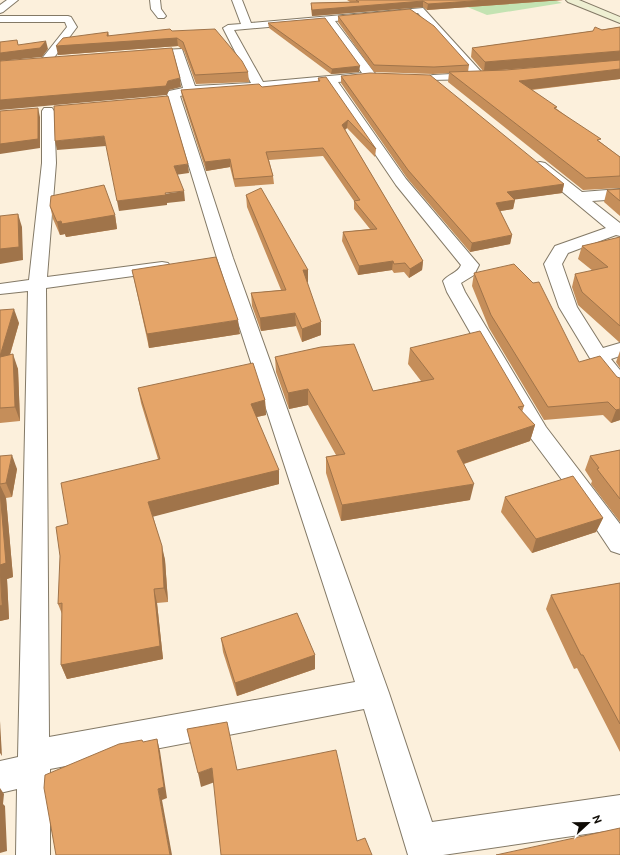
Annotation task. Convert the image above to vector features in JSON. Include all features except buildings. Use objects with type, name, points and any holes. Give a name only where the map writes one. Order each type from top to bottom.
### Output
[{"type":"street","points":[[0,10],[13,0]]},
{"type":"street","points":[[155,0],[156,9],[161,16]]},
{"type":"street","points":[[237,0],[247,26]]},
{"type":"street","points":[[571,0],[620,20]]},
{"type":"street","points":[[259,86],[228,28],[420,10],[479,76]]},
{"type":"street","points":[[328,18],[370,76]]},
{"type":"street","points":[[0,19],[68,19],[72,27],[42,62],[61,60]]},
{"type":"street","points":[[131,55],[178,51],[190,90]]},
{"type":"street","points":[[384,76],[190,90],[173,94],[217,259],[374,693],[424,848],[620,812]]},
{"type":"street","points":[[420,77],[492,76]]},
{"type":"street","points":[[433,78],[445,88]]},
{"type":"street","points":[[330,80],[401,182],[470,265],[468,271],[452,281],[456,292],[538,432],[585,494],[620,544]]},
{"type":"street","points":[[159,101],[175,99]]},
{"type":"street","points":[[33,855],[37,285],[49,164],[48,111]]},
{"type":"street","points":[[528,155],[619,230]]},
{"type":"street","points":[[580,197],[620,194]]},
{"type":"street","points":[[619,230],[561,250],[553,264],[568,307],[598,356],[620,384]]},
{"type":"street","points":[[0,289],[178,264]]},
{"type":"street","points":[[598,356],[620,349]]},
{"type":"street","points":[[0,777],[34,762],[374,693]]},
{"type":"green space","points":[[450,0],[554,0],[562,3],[487,15]]}]
